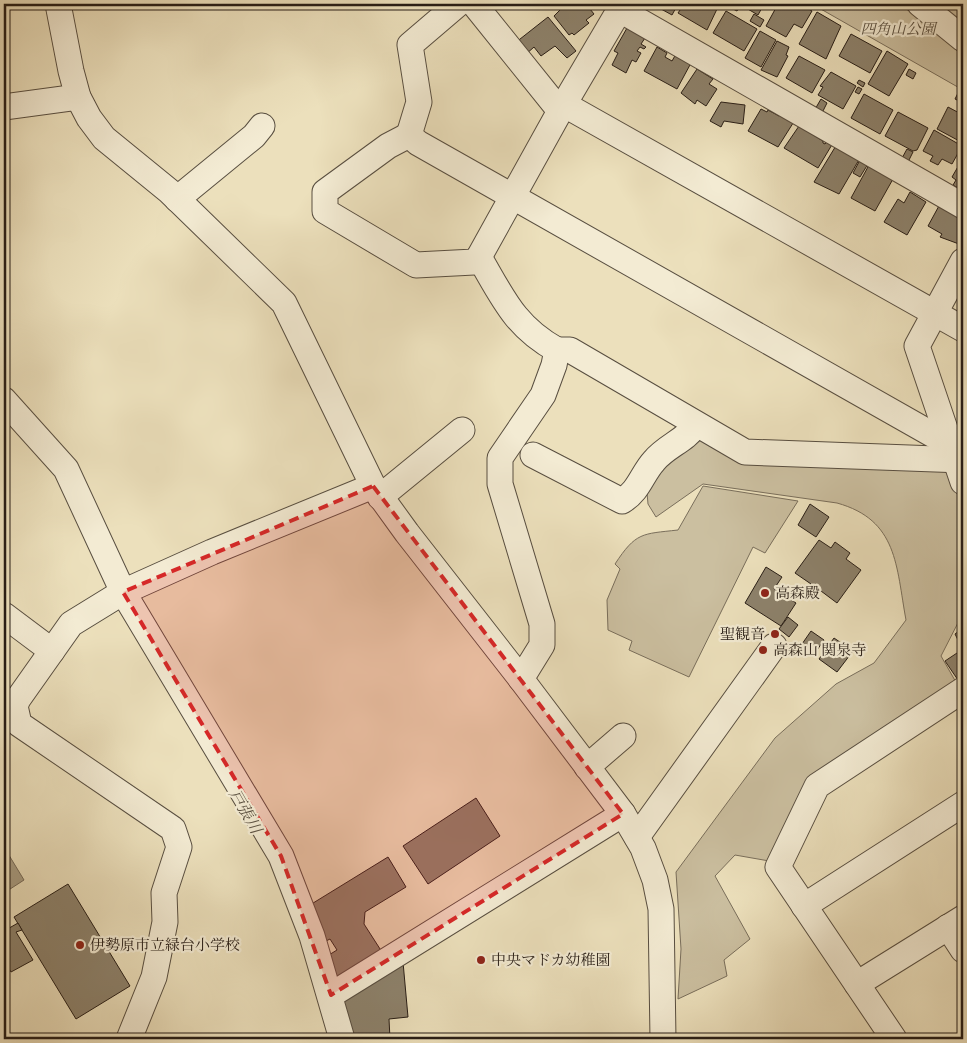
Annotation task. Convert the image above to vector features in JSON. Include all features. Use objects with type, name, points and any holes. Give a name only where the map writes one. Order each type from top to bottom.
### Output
[{"type":"street","points":[[58,4],[78,97],[89,118],[104,138],[177,199],[284,303],[377,492],[623,814],[637,837],[655,880],[662,909],[663,1039]]},
{"type":"street","points":[[458,4],[410,45],[419,102],[409,135],[388,146],[324,192],[324,211],[416,265],[474,262],[479,257],[617,7],[963,206]]},
{"type":"street","points":[[474,4],[562,108],[963,329]]},
{"type":"street","points":[[920,4],[963,39]]},
{"type":"street","points":[[4,107],[78,97]]},
{"type":"street","points":[[177,199],[254,136],[262,126]]},
{"type":"street","points":[[409,135],[418,143],[935,436],[958,461]]},
{"type":"street","points":[[479,257],[514,316],[536,338],[557,350],[570,350],[744,452],[958,461]]},
{"type":"street","points":[[958,461],[918,346],[963,261]]},
{"type":"street","points":[[521,679],[542,645],[542,624],[500,484],[500,458],[543,395],[554,365],[557,350]]},
{"type":"street","points":[[4,400],[66,468],[123,592],[281,856],[312,936],[331,995],[342,1039]]},
{"type":"street","points":[[533,455],[622,501],[632,495],[654,460],[690,434],[696,425]]},
{"type":"street","points":[[130,1039],[154,977],[165,922],[164,893],[178,847],[173,829],[19,724],[15,706],[18,699],[71,624],[123,592],[212,552],[377,492],[462,430]]},
{"type":"street","points":[[4,615],[52,651]]},
{"type":"street","points":[[637,837],[774,646]]},
{"type":"street","points":[[894,1039],[778,867],[817,786],[963,690]]},
{"type":"street","points":[[587,767],[623,736]]},
{"type":"street","points":[[804,906],[963,804]]},
{"type":"street","points":[[331,995],[623,814]]},
{"type":"street","points":[[857,984],[956,922],[963,950]]},
{"type":"highlighted area","points":[[373,486],[623,814],[331,995],[281,856],[123,592]]},
{"type":"green space","name":"四角山公園","points":[[812,4],[896,4],[921,17],[963,56],[963,90]]},
{"type":"green space","points":[[940,4],[963,4],[963,23]]},
{"type":"green space","points":[[691,429],[743,457],[941,469],[954,479],[963,509],[963,613],[941,656],[957,684],[821,771],[775,862],[735,855],[715,876],[750,939],[724,960],[727,976],[678,999],[681,949],[676,872],[775,738],[836,684],[874,663],[906,620],[900,581],[891,548],[883,533],[872,521],[857,511],[837,503],[703,484],[656,517],[648,504],[646,481]]},
{"type":"green space","points":[[703,486],[798,501],[765,553],[753,547],[689,677],[629,650],[632,641],[608,630],[607,600],[620,569],[615,564],[622,554],[641,536],[656,532],[678,530]]},
{"type":"shaded area","points":[[4,847],[24,880],[4,893]]},
{"type":"building","points":[[566,4],[586,4],[594,14],[586,20],[589,23],[574,35],[572,33],[569,35],[554,16]]},
{"type":"building","points":[[652,4],[678,4],[672,15]]},
{"type":"building","points":[[684,4],[708,4],[717,9],[707,30],[678,13]]},
{"type":"building","points":[[733,4],[764,4],[758,15],[741,5],[737,11],[731,8]]},
{"type":"building","points":[[778,4],[793,4],[797,6],[800,4],[812,11],[802,28],[794,24],[786,37],[766,26]]},
{"type":"building","points":[[726,11],[757,29],[744,51],[713,33]]},
{"type":"building","points":[[817,12],[841,26],[826,59],[799,44]]},
{"type":"building","points":[[754,14],[764,20],[760,27],[750,21]]},
{"type":"building","points":[[548,17],[576,51],[567,58],[555,46],[541,56],[534,47],[525,55],[515,43]]},
{"type":"building","points":[[627,28],[645,38],[641,44],[646,47],[644,49],[640,47],[637,51],[641,53],[636,62],[632,60],[626,73],[612,65],[618,53],[614,51]]},
{"type":"building","points":[[760,31],[776,40],[761,67],[745,58]]},
{"type":"building","points":[[851,34],[882,51],[870,73],[839,56]]},
{"type":"building","points":[[777,41],[789,47],[786,55],[788,56],[777,77],[761,70]]},
{"type":"building","points":[[657,47],[667,53],[665,57],[672,61],[676,54],[691,63],[677,89],[644,71]]},
{"type":"building","points":[[887,51],[908,64],[889,96],[868,84]]},
{"type":"building","points":[[799,56],[825,70],[812,93],[786,78]]},
{"type":"building","points":[[697,69],[713,79],[709,84],[717,89],[706,106],[697,100],[695,104],[681,93]]},
{"type":"building","points":[[909,69],[916,73],[913,79],[906,75]]},
{"type":"building","points":[[831,72],[856,86],[843,109],[818,95],[823,87],[820,86]]},
{"type":"building","points":[[859,80],[865,83],[863,87],[857,83]]},
{"type":"building","points":[[858,87],[862,89],[859,94],[855,92]]},
{"type":"building","points":[[959,91],[963,93],[963,103],[955,99]]},
{"type":"building","points":[[864,94],[893,110],[880,134],[851,118]]},
{"type":"building","points":[[821,99],[827,103],[821,115],[814,111]]},
{"type":"building","points":[[721,102],[745,105],[743,124],[724,121],[721,127],[710,121]]},
{"type":"building","points":[[948,107],[963,115],[963,143],[937,129]]},
{"type":"building","points":[[761,109],[767,112],[768,110],[779,116],[781,112],[795,120],[778,147],[748,131]]},
{"type":"building","points":[[898,112],[928,128],[917,150],[913,151],[885,136]]},
{"type":"building","points":[[799,126],[825,144],[828,140],[833,143],[818,168],[784,148]]},
{"type":"building","points":[[934,130],[962,146],[952,164],[942,159],[938,165],[930,161],[933,156],[923,151]]},
{"type":"building","points":[[837,144],[860,158],[839,194],[814,182]]},
{"type":"building","points":[[907,149],[913,152],[907,164],[901,160]]},
{"type":"building","points":[[963,158],[963,191],[953,185],[956,180],[952,177]]},
{"type":"building","points":[[860,160],[868,164],[860,177],[853,173]]},
{"type":"building","points":[[869,165],[893,179],[875,211],[851,198]]},
{"type":"building","points":[[910,192],[926,202],[907,235],[884,222],[898,199],[904,203]]},
{"type":"building","points":[[940,204],[963,217],[963,237],[959,244],[940,237],[942,234],[928,226]]},
{"type":"building","points":[[810,504],[829,517],[816,537],[798,525]]},
{"type":"building","points":[[819,540],[831,548],[835,542],[850,553],[846,559],[861,570],[837,603],[821,591],[818,595],[809,588],[811,584],[795,573]]},
{"type":"building","name":"高森殿","points":[[766,567],[782,577],[774,589],[796,603],[781,626],[745,603]]},
{"type":"building","points":[[788,617],[798,625],[789,637],[779,629]]},
{"type":"building","points":[[963,628],[963,637],[958,640],[955,634]]},
{"type":"building","points":[[811,631],[824,640],[815,653],[802,644]]},
{"type":"building","points":[[834,638],[853,651],[837,672],[819,659]]},
{"type":"building","points":[[963,649],[963,677],[958,680],[945,661]]},
{"type":"building","points":[[476,798],[500,836],[428,884],[403,846]]},
{"type":"building","points":[[388,857],[406,887],[365,912],[364,924],[382,952],[337,979],[324,958],[337,950],[330,939],[326,941],[305,908]]},
{"type":"building","points":[[68,884],[130,986],[76,1019],[14,917]]},
{"type":"building","points":[[18,923],[22,930],[16,932],[33,960],[11,972],[4,960],[4,931]]},
{"type":"building","points":[[403,962],[408,1017],[389,1019],[390,1039],[353,1039],[342,995]]},
{"type":"place","name":"高森殿","points":[[765,593]]},
{"type":"place","name":"聖観音","points":[[775,634]]},
{"type":"place","name":"高森山 関泉寺","points":[[763,650]]},
{"type":"place","name":"伊勢原市立緑台小学校","points":[[80,945]]},
{"type":"place","name":"中央マドカ幼稚園","points":[[481,960]]},
{"type":"water label","name":"戸張川","points":[[246,811]]}]
